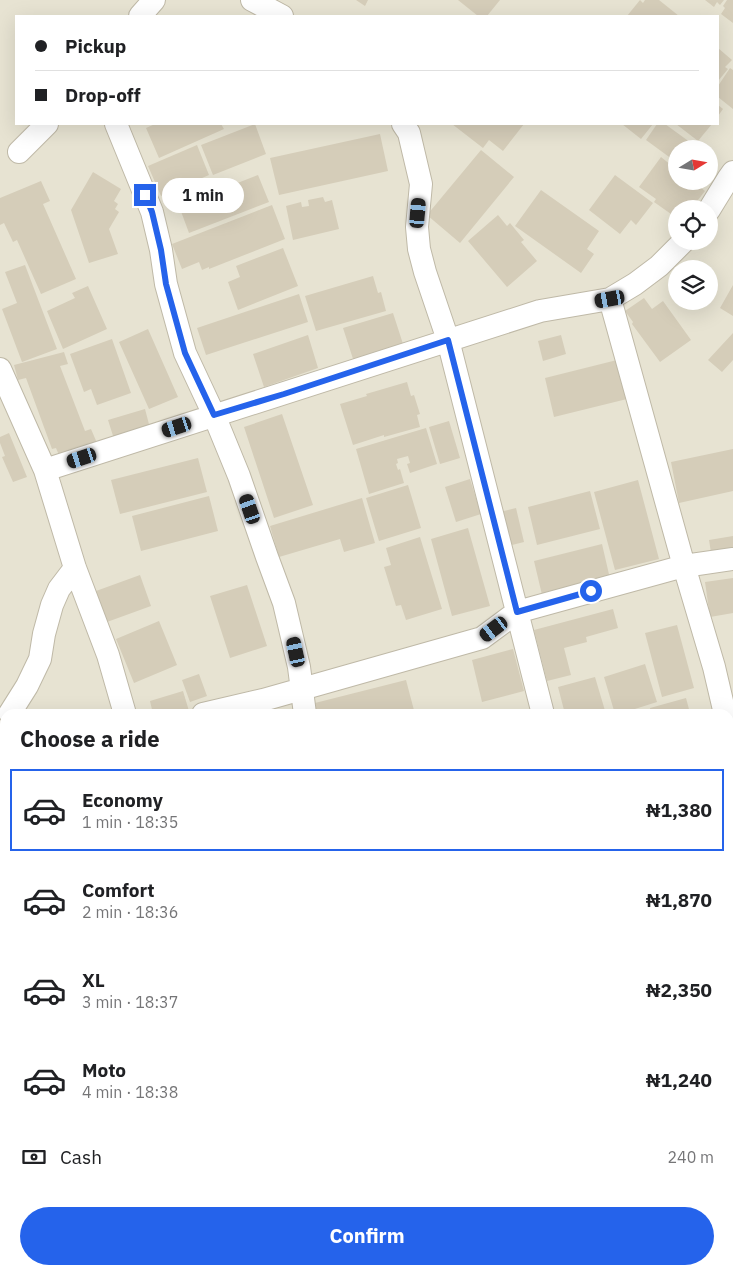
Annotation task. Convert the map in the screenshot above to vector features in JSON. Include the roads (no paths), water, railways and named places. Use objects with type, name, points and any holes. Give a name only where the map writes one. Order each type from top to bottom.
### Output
[{"type":"street","points":[[141,15],[154,0]]},
{"type":"street","points":[[252,0],[280,15]]},
{"type":"street","points":[[19,152],[46,125]]},
{"type":"street","points":[[116,125],[152,212],[161,250],[166,284],[185,353],[214,415],[239,476],[284,603],[299,667],[304,709]]},
{"type":"street","points":[[404,125],[409,133],[421,184],[417,227],[419,249],[448,340],[542,709]]},
{"type":"street","points":[[716,200],[731,178]]},
{"type":"street","points":[[45,470],[540,311],[610,299],[635,284],[659,266],[675,250]]},
{"type":"street","points":[[610,299],[714,667],[724,709]]},
{"type":"street","points":[[0,369],[5,394],[45,470],[75,568],[108,654],[124,709]]},
{"type":"street","points":[[224,709],[263,700],[482,638],[517,612],[684,566],[733,559]]},
{"type":"street","points":[[13,709],[27,686],[40,659],[44,634],[52,605],[59,589],[75,568]]}]
